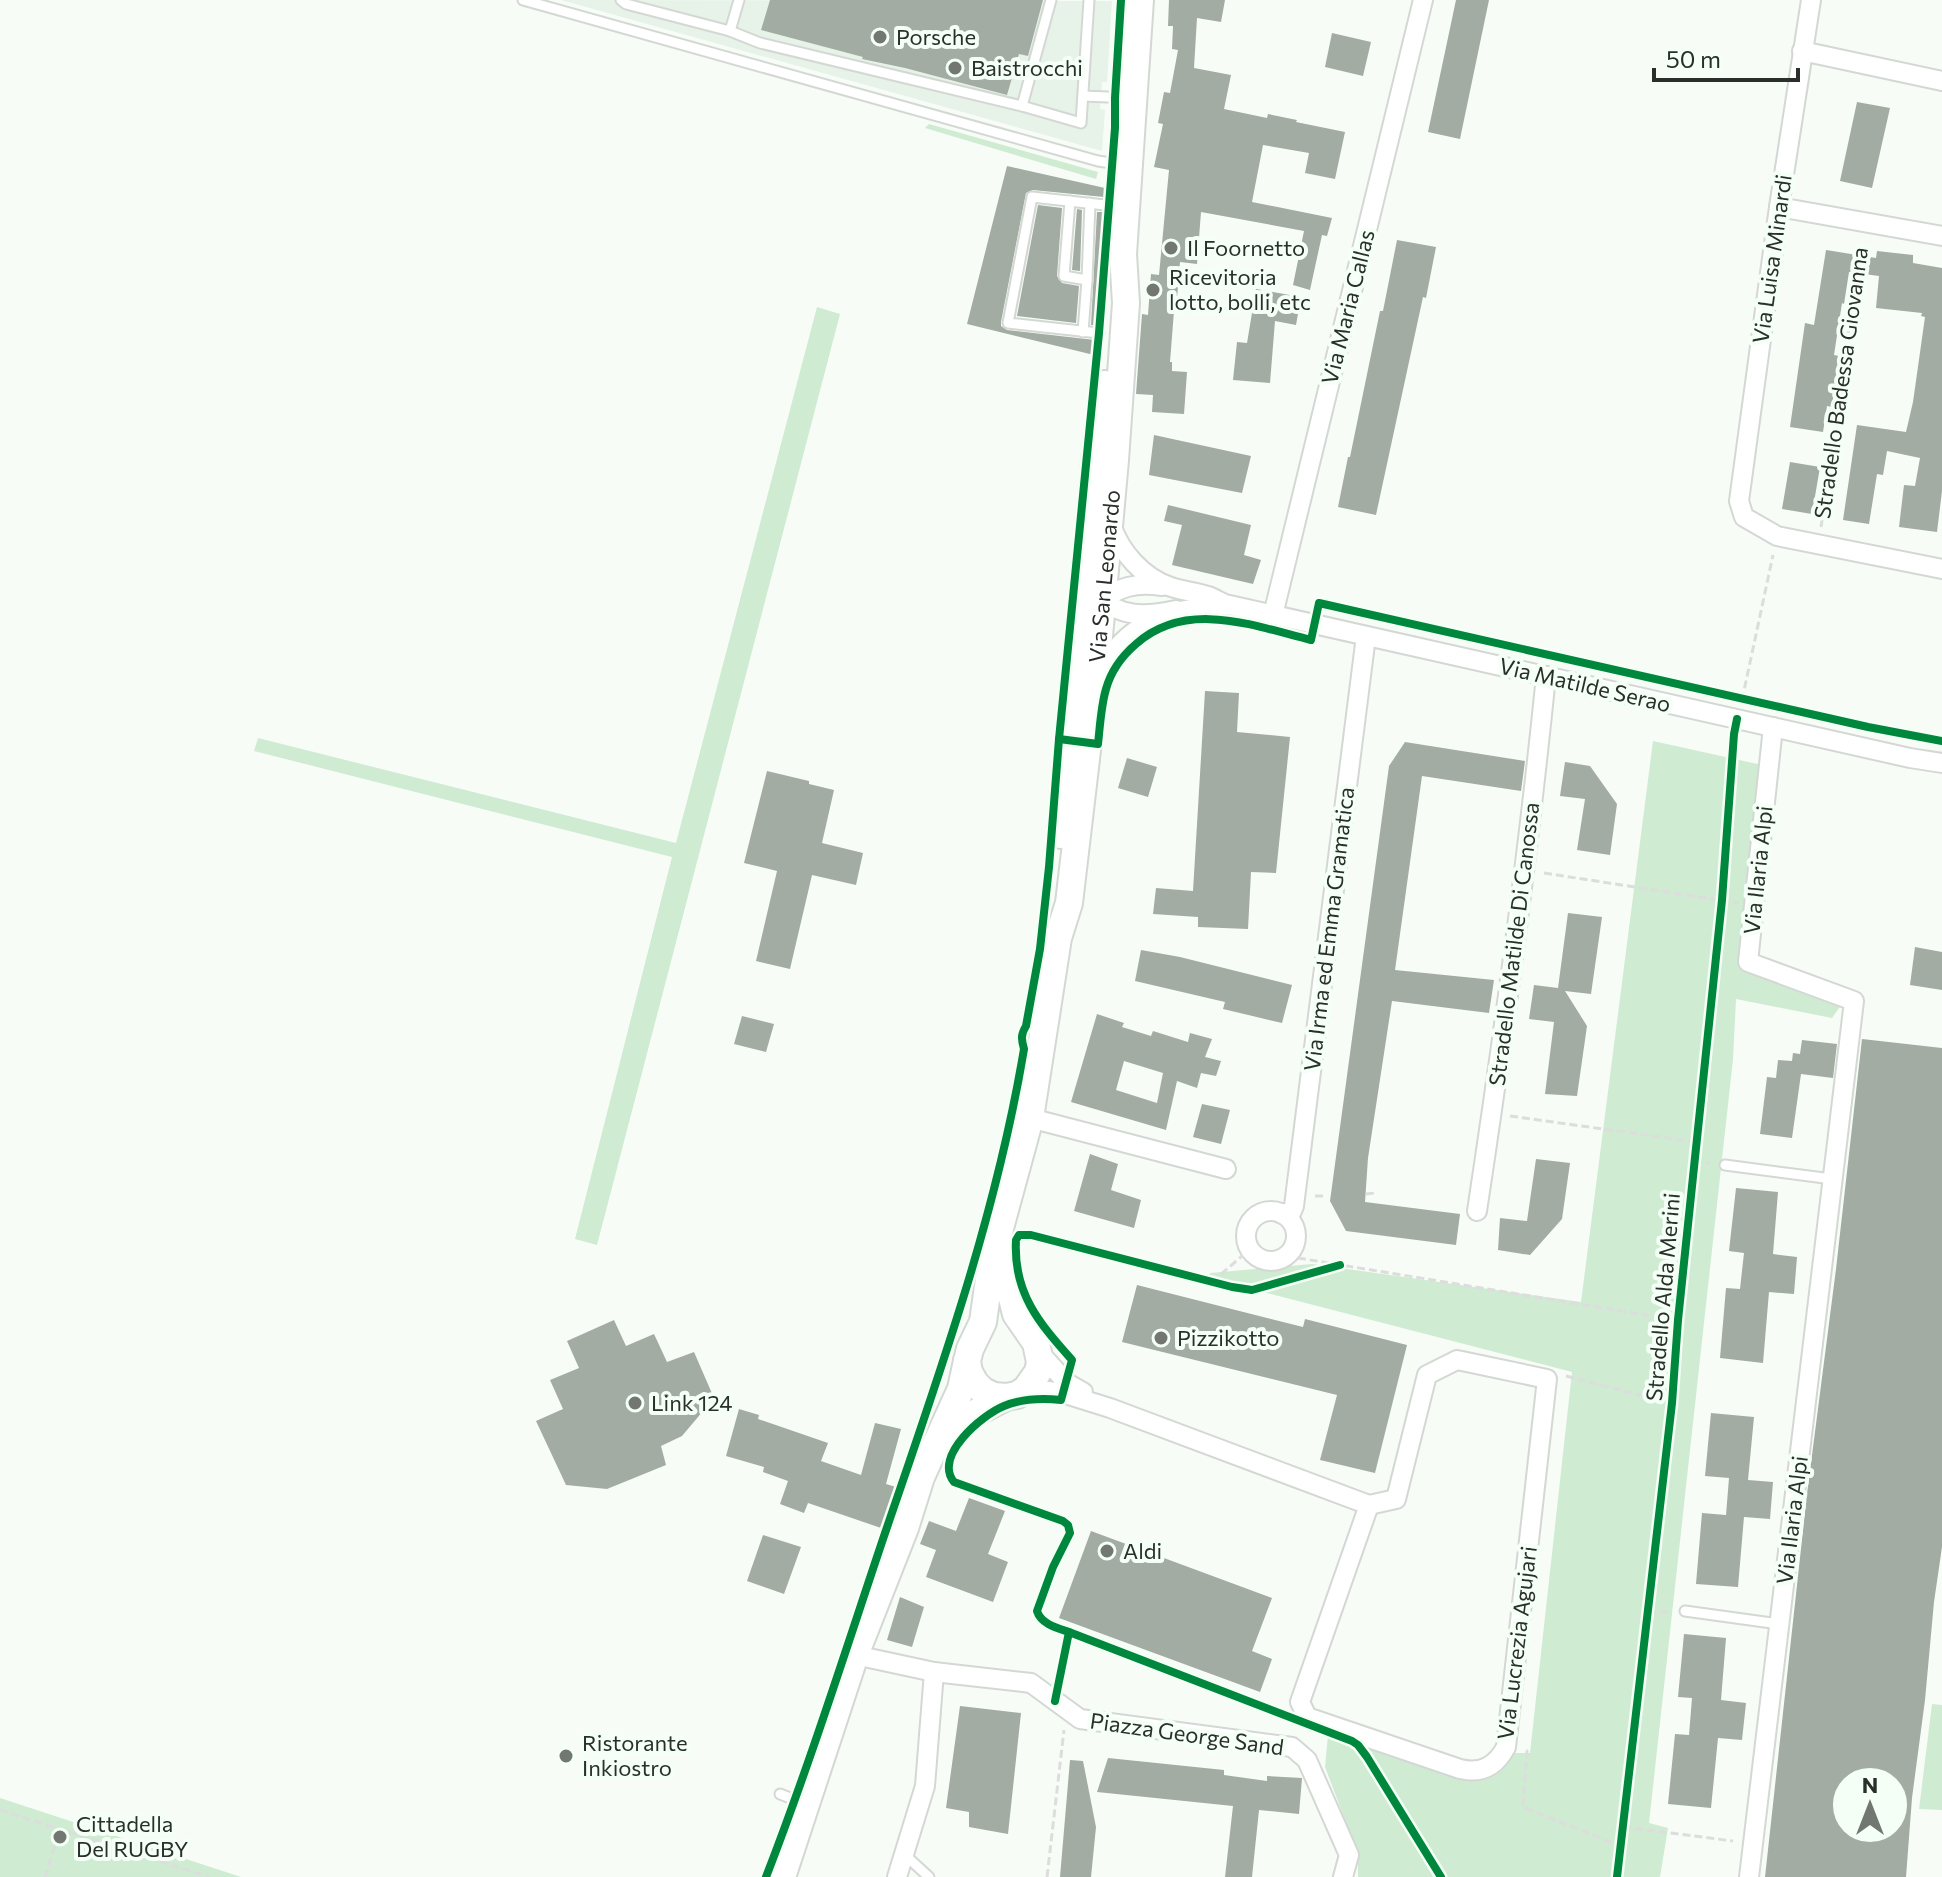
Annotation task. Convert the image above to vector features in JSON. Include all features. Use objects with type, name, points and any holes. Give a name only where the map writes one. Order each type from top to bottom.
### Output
[{"type":"main road","name":"Via San Leonardo","points":[[971,1349],[983,1322],[990,1259],[1030,1118],[1057,943],[1069,903],[1094,691],[1110,512],[1126,303],[1123,254],[1140,0]]},
{"type":"main road","name":"Via San Leonardo","points":[[1057,943],[1056,907],[1071,714],[1097,441],[1113,303],[1123,254]]},
{"type":"main road","points":[[921,1477],[960,1424],[977,1412],[1026,1389],[1034,1382],[1038,1372],[1040,1362],[1035,1344],[1016,1314],[997,1239]]},
{"type":"main road","points":[[782,1877],[855,1655],[905,1528],[921,1477],[961,1389],[971,1349],[985,1330],[996,1325],[1021,1329],[1035,1344]]},
{"type":"main road","points":[[971,1349],[969,1372],[975,1383],[994,1396],[1012,1396]]},
{"type":"street","name":"Via Maria Callas","points":[[1273,615],[1423,0]]},
{"type":"street","name":"Via Luisa Minardi","points":[[1777,536],[1744,517],[1739,501],[1811,0]]},
{"type":"street","points":[[1802,51],[1942,81]]},
{"type":"street","points":[[1779,207],[1942,236]]},
{"type":"street","points":[[1071,714],[1085,671],[1091,610],[1102,599],[1093,583],[1101,497],[1097,441]]},
{"type":"street","name":"Via Matilde Serao","points":[[1110,512],[1114,532],[1132,561],[1154,579],[1177,589]]},
{"type":"street","points":[[1777,536],[1942,569]]},
{"type":"street","name":"Via Matilde Serao","points":[[1229,605],[1150,614],[1126,613],[1102,599],[1134,585],[1177,589],[1206,595],[1229,605],[1942,763]]},
{"type":"street","name":"Via Matilde Serao","points":[[1094,691],[1103,666],[1130,635],[1152,620],[1176,610]]},
{"type":"street","name":"Via Irma ed Emma Gramatica","points":[[1282,1214],[1292,1211],[1294,1206],[1366,636]]},
{"type":"street","name":"Stradello Matilde Di Canossa","points":[[1477,1211],[1524,870],[1546,676]]},
{"type":"street","name":"Via Ilaria Alpi","points":[[1749,1877],[1854,1001],[1748,962],[1773,727]]},
{"type":"street","points":[[1030,1118],[1226,1169]]},
{"type":"street","points":[[1269,1211],[1282,1214],[1295,1227],[1297,1236],[1294,1247],[1286,1256],[1274,1261],[1260,1259],[1250,1249],[1246,1239],[1250,1222],[1260,1213],[1269,1211]]},
{"type":"street","points":[[1035,1344],[1067,1383],[1110,1408]]},
{"type":"street","points":[[1012,1396],[1041,1390],[1062,1393],[1369,1505],[1396,1499],[1427,1375],[1457,1360],[1547,1379]]},
{"type":"street","name":"Via Lucrezia Agujari","points":[[1369,1505],[1300,1702],[1307,1717],[1472,1771],[1483,1770],[1501,1756],[1506,1747],[1547,1379]]},
{"type":"street","name":"Piazza George Sand","points":[[855,1655],[934,1672],[1031,1683],[1080,1719],[1292,1747],[1307,1760],[1349,1855],[1343,1877]]},
{"type":"street","points":[[898,1866],[925,1786],[934,1672]]},
{"type":"lane","points":[[523,0],[1098,161],[1129,165]]},
{"type":"lane","points":[[621,0],[626,4],[730,31],[760,43],[1081,123],[1089,0]]},
{"type":"lane","points":[[730,31],[739,0]]},
{"type":"lane","points":[[1022,106],[1051,0]]},
{"type":"lane","points":[[1083,96],[1133,99]]},
{"type":"lane","points":[[1099,333],[1008,323],[1032,197],[1126,208]]},
{"type":"lane","points":[[1070,201],[1064,276],[1087,280]]},
{"type":"lane","points":[[1083,332],[1090,203]]},
{"type":"lane","points":[[1725,1165],[1832,1179]]},
{"type":"lane","points":[[1685,1611],[1779,1624]]},
{"type":"lane","points":[[780,1794],[806,1804]]},
{"type":"lane","points":[[898,1866],[929,1877]]},
{"type":"path","points":[[1727,695],[1756,701]]},
{"type":"path","points":[[1524,870],[1754,905]]},
{"type":"path","points":[[1492,1114],[1696,1142]]},
{"type":"path","points":[[1694,1162],[1725,1165]]},
{"type":"path","points":[[1366,1194],[1375,1193]]},
{"type":"path","points":[[1320,1196],[1327,1196]]},
{"type":"path","points":[[1212,1282],[1250,1249]]},
{"type":"path","points":[[1286,1256],[1678,1320]]},
{"type":"path","points":[[1310,1273],[1340,1265]]},
{"type":"path","points":[[1197,1278],[1222,1284]]},
{"type":"path","points":[[1547,1379],[1561,1375],[1672,1403]]},
{"type":"path","points":[[1648,1612],[1685,1611]]},
{"type":"path","points":[[1047,1877],[1066,1709]]},
{"type":"path","points":[[1506,1747],[1527,1751],[1523,1807],[1620,1846]]},
{"type":"path","points":[[0,1810],[209,1877]]},
{"type":"path","points":[[1623,1827],[1753,1844]]},
{"type":"path","points":[[45,1877],[60,1829]]},
{"type":"shaded area","name":"Baistrocchi","points":[[561,0],[1112,1],[1107,82],[1102,82],[1100,109],[1105,110],[1102,151]]},
{"type":"green space","points":[[929,124],[1098,172],[1096,179],[925,128]]},
{"type":"green space","points":[[817,307],[840,314],[597,1245],[575,1239],[672,857],[254,751],[258,738],[676,843]]},
{"type":"green space","points":[[1653,741],[1762,765],[1739,966],[1842,1004],[1832,1018],[1736,999],[1733,1059],[1649,1823],[1668,1828],[1660,1877],[1358,1877],[1358,1854],[1325,1767],[1330,1728],[1469,1780],[1495,1773],[1512,1753],[1530,1753],[1572,1372],[1267,1293],[1208,1283],[1210,1273],[1312,1264],[1581,1302]]},
{"type":"green space","points":[[1932,1704],[1942,1705],[1942,1810],[1919,1809]]},
{"type":"green space","name":"Cittadella Del RUGBY","points":[[0,1798],[241,1877],[0,1877]]},
{"type":"building","points":[[770,0],[1043,0],[1028,56],[1019,54],[1007,95],[761,30]]},
{"type":"building","points":[[1169,0],[1225,0],[1221,22],[1197,18],[1194,68],[1231,75],[1224,109],[1267,118],[1268,114],[1345,132],[1335,179],[1305,173],[1309,153],[1263,145],[1252,202],[1332,218],[1327,236],[1322,235],[1310,290],[1293,285],[1304,231],[1201,212],[1197,264],[1180,262],[1174,311],[1170,362],[1172,371],[1187,372],[1184,414],[1152,412],[1153,395],[1136,394],[1142,314],[1148,315],[1151,274],[1159,275],[1169,170],[1154,167],[1163,124],[1158,123],[1164,92],[1170,93],[1178,50],[1172,49],[1173,26],[1168,26]]},
{"type":"building","points":[[1456,0],[1489,0],[1460,139],[1428,132]]},
{"type":"building","points":[[1332,33],[1371,42],[1363,76],[1325,67]]},
{"type":"building","points":[[1857,102],[1890,108],[1872,188],[1840,181]]},
{"type":"building","points":[[1007,166],[1105,188],[1104,197],[1033,190],[1026,193],[1001,322],[1007,330],[1095,340],[1094,355],[967,324]]},
{"type":"building","points":[[1038,205],[1062,208],[1057,276],[1062,283],[1079,286],[1076,323],[1017,316]]},
{"type":"building","points":[[1077,209],[1082,210],[1080,271],[1072,270]]},
{"type":"building","points":[[1097,212],[1103,212],[1096,325],[1091,325]]},
{"type":"building","points":[[1397,240],[1436,247],[1376,515],[1338,507]]},
{"type":"building","points":[[1826,250],[1876,258],[1877,251],[1913,255],[1913,263],[1942,268],[1942,491],[1937,532],[1899,527],[1904,485],[1915,486],[1920,458],[1887,451],[1883,475],[1877,474],[1869,524],[1843,520],[1857,425],[1906,432],[1913,402],[1925,317],[1921,316],[1922,313],[1876,308],[1879,276],[1849,272],[1834,355],[1839,356],[1832,407],[1827,406],[1823,432],[1790,427],[1805,323],[1814,325]]},
{"type":"building","points":[[1256,289],[1301,297],[1296,325],[1275,321],[1270,383],[1233,380],[1237,342],[1247,343]]},
{"type":"building","points":[[1154,435],[1251,456],[1242,493],[1149,475]]},
{"type":"building","points":[[1790,462],[1820,467],[1812,514],[1782,509]]},
{"type":"building","points":[[1168,505],[1251,525],[1244,555],[1261,560],[1253,584],[1172,565],[1182,525],[1164,521]]},
{"type":"building","points":[[1205,691],[1239,693],[1237,732],[1290,737],[1276,873],[1251,872],[1248,929],[1198,927],[1198,917],[1153,914],[1156,888],[1193,891]]},
{"type":"building","points":[[1405,742],[1525,761],[1521,791],[1422,776],[1395,970],[1494,980],[1489,1013],[1392,1001],[1368,1158],[1365,1202],[1460,1214],[1456,1245],[1346,1231],[1330,1201],[1389,766]]},
{"type":"building","points":[[1127,758],[1157,767],[1148,797],[1118,788]]},
{"type":"building","points":[[1565,762],[1590,766],[1617,804],[1610,855],[1577,850],[1585,799],[1560,796]]},
{"type":"building","points":[[767,771],[834,790],[822,843],[863,853],[856,885],[812,875],[790,969],[756,961],[777,871],[744,863]]},
{"type":"building","points":[[1568,913],[1602,917],[1591,994],[1565,991],[1587,1026],[1577,1096],[1545,1094],[1554,1022],[1529,1019],[1534,985],[1558,988]]},
{"type":"building","points":[[1915,947],[1942,952],[1942,990],[1910,985]]},
{"type":"building","points":[[1141,950],[1292,985],[1282,1023],[1223,1009],[1225,1002],[1135,981]]},
{"type":"building","points":[[1097,1014],[1124,1023],[1122,1027],[1151,1036],[1153,1031],[1188,1042],[1190,1033],[1212,1039],[1205,1057],[1221,1061],[1216,1076],[1201,1073],[1197,1088],[1177,1081],[1166,1130],[1071,1102]],"holes":[[[1124,1061],[1163,1073],[1157,1103],[1116,1090]]]},
{"type":"building","points":[[742,1016],[774,1024],[766,1052],[734,1044]]},
{"type":"building","points":[[1862,1039],[1942,1048],[1942,1547],[1910,1824],[1910,1765],[1830,1765],[1830,1845],[1908,1845],[1906,1877],[1765,1877]]},
{"type":"building","points":[[1802,1040],[1837,1044],[1833,1078],[1801,1074],[1792,1138],[1760,1134],[1767,1077],[1776,1078],[1778,1060],[1792,1061],[1793,1053],[1800,1054]]},
{"type":"building","points":[[1202,1104],[1230,1110],[1221,1144],[1193,1137]]},
{"type":"building","points":[[1090,1154],[1118,1164],[1111,1190],[1141,1200],[1134,1228],[1074,1211]]},
{"type":"building","points":[[1536,1159],[1570,1163],[1562,1219],[1530,1255],[1498,1250],[1500,1218],[1527,1221]]},
{"type":"building","points":[[1736,1188],[1778,1192],[1773,1254],[1797,1257],[1794,1294],[1769,1292],[1763,1363],[1720,1358],[1726,1288],[1740,1289],[1744,1253],[1729,1251]]},
{"type":"building","points":[[1137,1285],[1303,1327],[1305,1319],[1407,1345],[1375,1473],[1320,1460],[1337,1395],[1122,1342]]},
{"type":"building","name":"Link 124","points":[[614,1320],[626,1346],[654,1334],[667,1362],[694,1352],[714,1398],[682,1436],[661,1446],[666,1465],[607,1489],[566,1485],[536,1421],[563,1409],[550,1380],[579,1368],[567,1341]]},
{"type":"building","points":[[739,1409],[759,1415],[758,1419],[828,1443],[821,1461],[861,1475],[875,1423],[901,1429],[886,1484],[896,1487],[881,1528],[808,1503],[804,1513],[780,1504],[788,1481],[763,1472],[764,1467],[726,1456]]},
{"type":"building","points":[[1711,1413],[1754,1417],[1748,1480],[1773,1482],[1770,1519],[1744,1517],[1738,1587],[1696,1584],[1702,1513],[1726,1515],[1729,1478],[1705,1476]]},
{"type":"building","points":[[969,1498],[1005,1511],[988,1554],[1008,1562],[993,1602],[926,1577],[936,1550],[920,1544],[929,1521],[956,1531]]},
{"type":"building","points":[[1091,1531],[1272,1598],[1252,1651],[1272,1659],[1260,1692],[1059,1618]]},
{"type":"building","points":[[763,1535],[801,1547],[784,1594],[747,1581]]},
{"type":"building","points":[[900,1597],[924,1607],[912,1647],[887,1640]]},
{"type":"building","points":[[1684,1634],[1726,1638],[1721,1700],[1746,1703],[1742,1740],[1718,1738],[1711,1808],[1668,1804],[1675,1734],[1689,1735],[1692,1698],[1678,1697]]},
{"type":"building","points":[[960,1706],[1021,1713],[1008,1834],[969,1827],[969,1812],[946,1808]]},
{"type":"building","points":[[1108,1758],[1224,1770],[1224,1775],[1267,1781],[1267,1776],[1302,1778],[1299,1814],[1259,1810],[1252,1877],[1225,1877],[1233,1806],[1097,1792]]},
{"type":"building","points":[[1070,1760],[1083,1761],[1096,1827],[1091,1877],[1060,1877]]},
{"type":"cycle path","points":[[766,1877],[812,1751],[964,1297],[998,1174],[1024,1049],[1022,1034],[1040,949],[1049,867],[1099,333],[1115,128],[1121,0]]},
{"type":"cycle path","points":[[1059,739],[1098,744],[1103,702],[1111,676],[1131,649],[1156,630],[1177,622],[1221,620],[1311,640],[1319,603],[1942,741]]},
{"type":"cycle path","name":"Stradello Alda Merini","points":[[1617,1877],[1672,1403],[1737,719]]},
{"type":"cycle path","points":[[1055,1701],[1069,1632],[1046,1622],[1037,1611],[1053,1567],[1070,1533],[1068,1525],[954,1482],[949,1472],[955,1449],[984,1418],[1024,1400],[1061,1400],[1072,1360],[1039,1320],[1024,1292],[1016,1259],[1019,1235],[1031,1235],[1252,1290],[1340,1265]]},
{"type":"cycle path","points":[[1069,1632],[1352,1741],[1367,1757],[1441,1877]]},
{"type":"place","name":"Porsche","points":[[880,37]]},
{"type":"place","name":"Baistrocchi","points":[[955,68]]},
{"type":"place","name":"Il Foornetto","points":[[1171,248]]},
{"type":"place","name":"Ricevitoria lotto, bolli, etc","points":[[1153,290]]},
{"type":"place","name":"Pizzikotto","points":[[1161,1338]]},
{"type":"place","name":"Link 124","points":[[635,1403]]},
{"type":"place","name":"Aldi","points":[[1107,1551]]},
{"type":"place","name":"Ristorante Inkiostro","points":[[566,1756]]},
{"type":"place","name":"Cittadella Del RUGBY","points":[[60,1837]]}]
